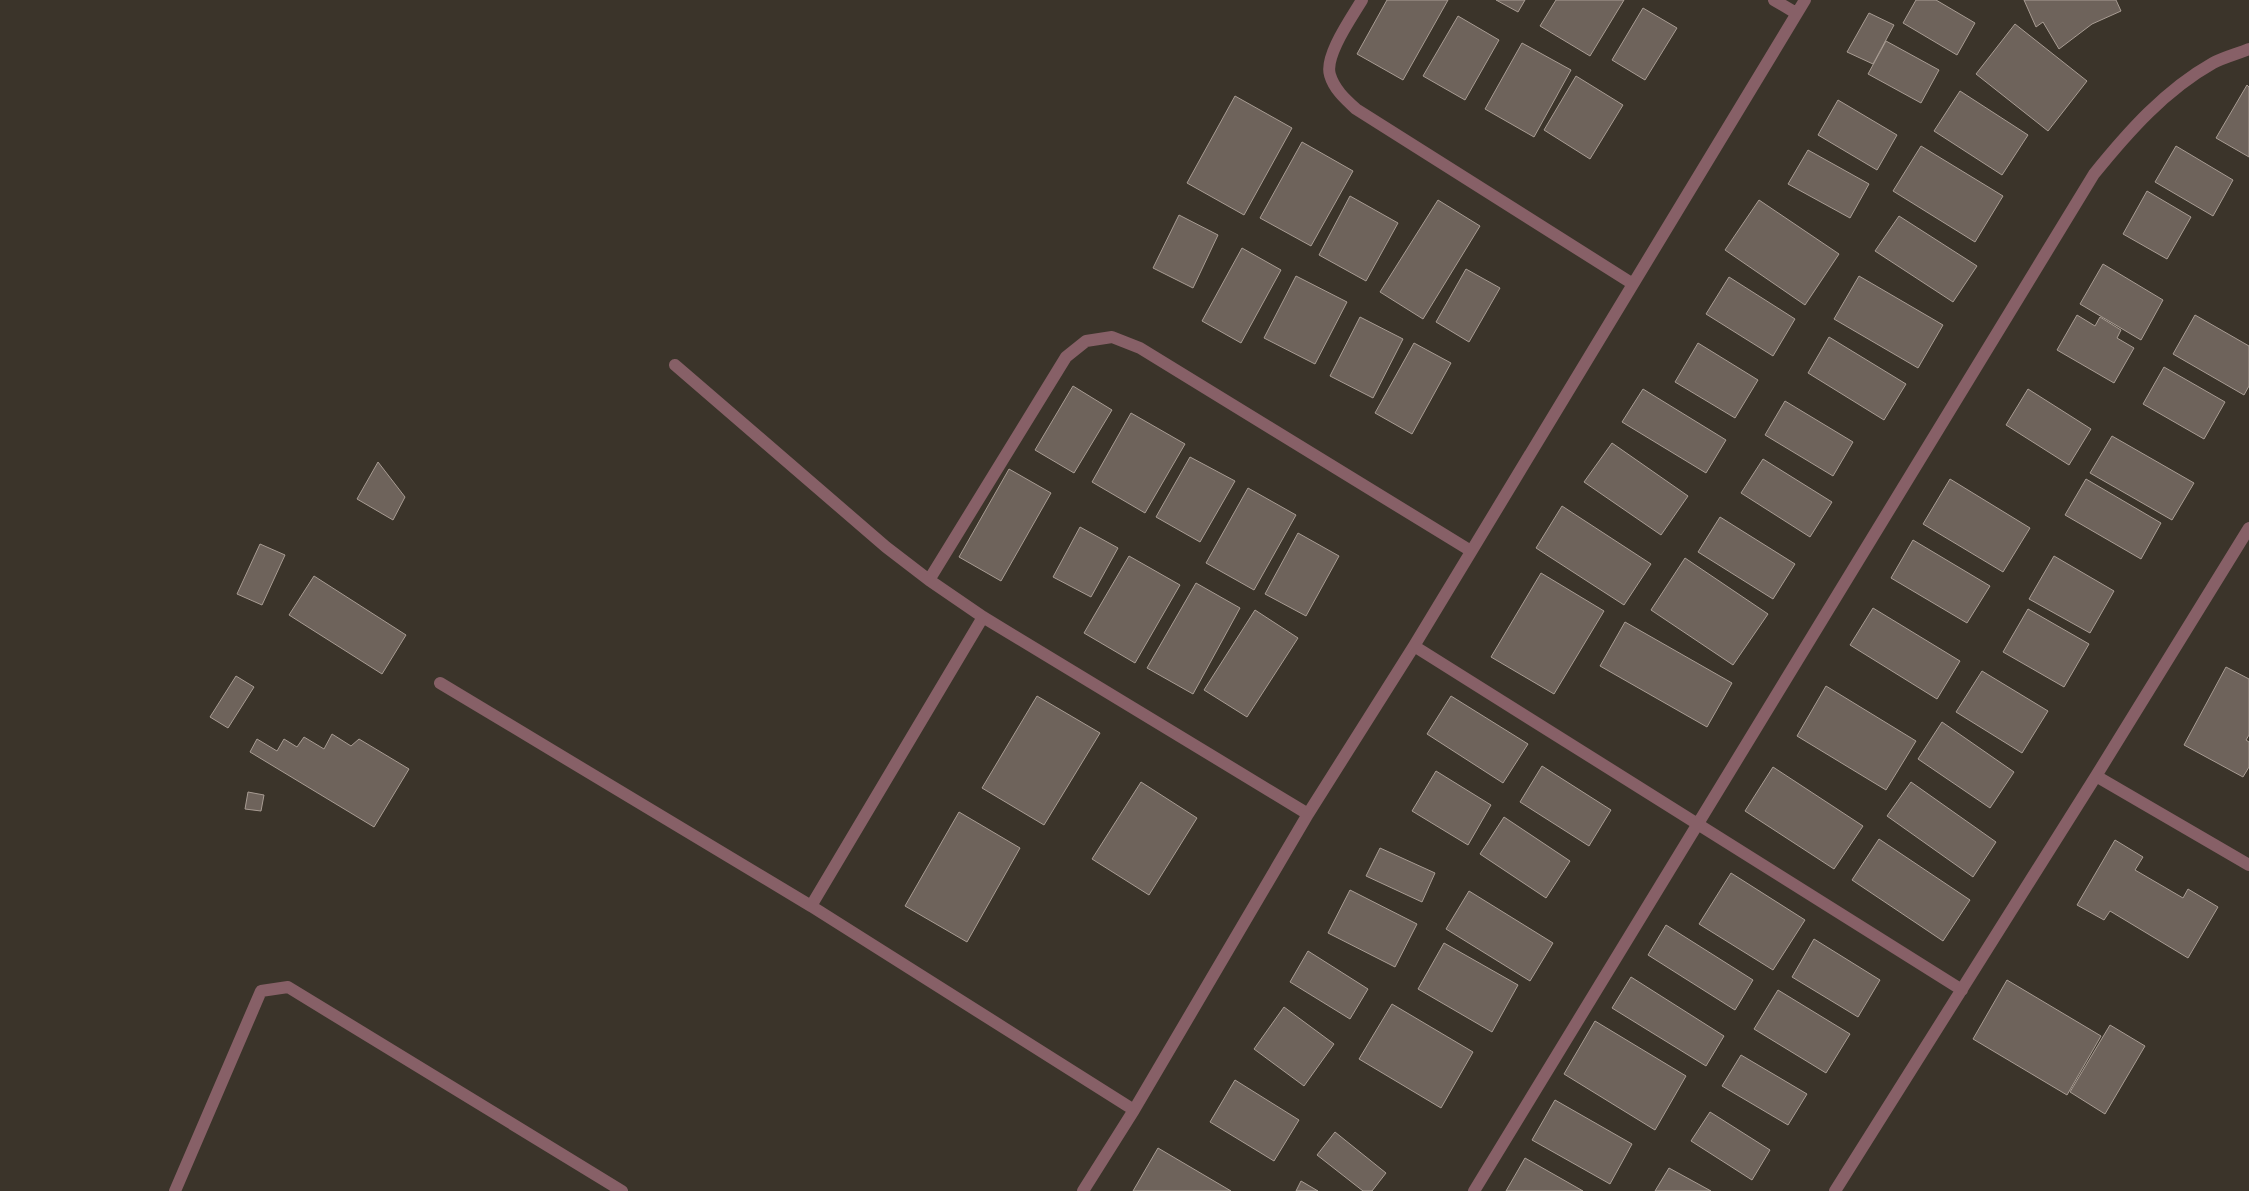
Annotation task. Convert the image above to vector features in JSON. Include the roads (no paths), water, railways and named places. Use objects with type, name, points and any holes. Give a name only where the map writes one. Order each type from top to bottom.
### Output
[{"type":"street","points":[[1362,0],[1332,51],[1329,73],[1340,94],[1356,109],[1633,284]]},
{"type":"street","points":[[1774,0],[1796,13]]},
{"type":"street","points":[[1083,1191],[1134,1110],[1308,814],[1414,646],[1805,0]]},
{"type":"street","points":[[1474,1191],[2094,174],[2126,133],[2165,97],[2214,63],[2249,49]]},
{"type":"street","points":[[929,580],[1066,358],[1086,341],[1112,338],[1140,348],[1471,551]]},
{"type":"street","points":[[675,365],[886,547],[929,580],[982,617],[1308,814]]},
{"type":"street","points":[[1835,1191],[2096,776],[2249,528]]},
{"type":"street","points":[[811,906],[982,617]]},
{"type":"street","points":[[1414,646],[1962,990]]},
{"type":"street","points":[[440,683],[811,906],[1134,1110]]},
{"type":"street","points":[[2096,776],[2249,865]]},
{"type":"street","points":[[174,1191],[261,991],[288,987],[603,1186],[622,1191]]}]
